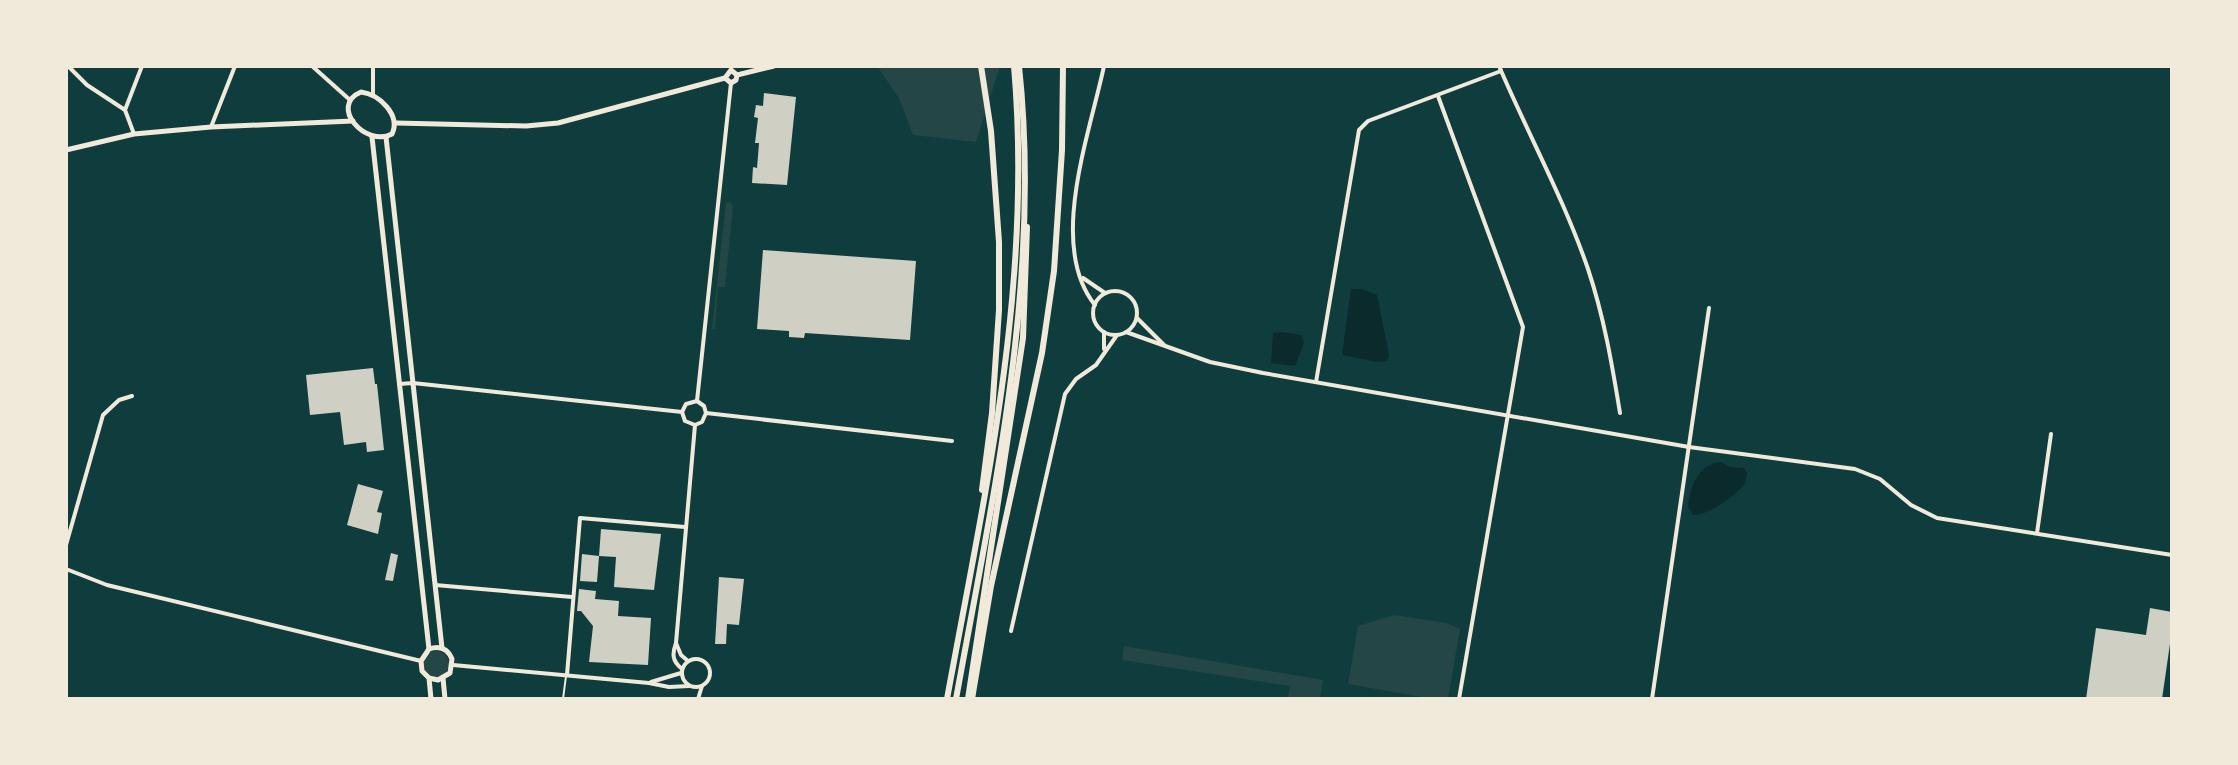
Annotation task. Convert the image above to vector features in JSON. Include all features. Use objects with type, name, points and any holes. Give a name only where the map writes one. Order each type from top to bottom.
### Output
[{"type":"main road","points":[[970,699],[1023,338],[1028,234],[1023,99],[1016,66]]},
{"type":"main road","points":[[947,699],[999,416],[1013,309],[1019,189],[1016,66]]},
{"type":"main road","points":[[970,699],[991,586],[1042,353],[1054,271],[1062,150],[1063,66]]},
{"type":"main road","points":[[979,517],[992,413],[999,310],[996,183],[981,67]]},
{"type":"main road","points":[[956,699],[1016,354],[1025,202]]},
{"type":"street","points":[[68,66],[87,85],[125,110],[134,134]]},
{"type":"street","points":[[125,110],[142,66]]},
{"type":"street","points":[[211,127],[235,66]]},
{"type":"street","points":[[312,66],[350,100]]},
{"type":"street","points":[[373,66],[373,95]]},
{"type":"street","points":[[737,75],[774,66]]},
{"type":"street","points":[[1104,66],[1076,199],[1072,236],[1075,260],[1095,305],[1094,317],[1104,332],[1104,351]]},
{"type":"street","points":[[396,123],[526,126],[558,123],[725,78],[732,68],[737,75]]},
{"type":"street","points":[[1316,382],[1359,130],[1368,121],[1438,96],[1500,68],[1555,186],[1587,267],[1608,339],[1620,413]]},
{"type":"street","points":[[731,83],[737,75]]},
{"type":"street","points":[[725,78],[731,83]]},
{"type":"street","points":[[697,401],[731,83]]},
{"type":"street","points":[[361,92],[373,95],[395,116],[392,134],[386,137],[372,137],[348,113],[350,100],[361,92]]},
{"type":"street","points":[[1438,96],[1523,327],[1459,699]]},
{"type":"street","points":[[66,150],[134,134],[211,127],[353,121]]},
{"type":"street","points":[[372,137],[429,649],[421,661],[422,671],[429,678],[431,699]]},
{"type":"street","points":[[386,137],[442,648]]},
{"type":"street","points":[[1081,276],[1106,293],[1118,292],[1129,296],[1136,306],[1137,318],[1166,346]]},
{"type":"street","points":[[1095,305],[1106,293]]},
{"type":"street","points":[[1652,699],[1709,308]]},
{"type":"street","points":[[1104,332],[1117,335],[1126,332],[1137,318]]},
{"type":"street","points":[[1126,332],[1210,362],[1316,382],[1689,447],[1855,469],[1880,479],[1911,505],[1937,518],[2172,555]]},
{"type":"street","points":[[1011,631],[1065,394],[1076,379],[1096,365],[1117,335]]},
{"type":"street","points":[[399,384],[682,412]]},
{"type":"street","points":[[66,545],[103,415],[119,400],[132,396]]},
{"type":"street","points":[[697,401],[704,406],[706,413],[702,422],[695,425],[685,421],[682,412],[686,404],[697,401]]},
{"type":"street","points":[[706,413],[952,441]]},
{"type":"street","points":[[695,425],[674,658],[682,679],[698,699]]},
{"type":"street","points":[[2037,533],[2051,434]]},
{"type":"street","points":[[567,675],[580,518],[685,527]]},
{"type":"street","points":[[66,569],[107,585],[421,661]]},
{"type":"street","points":[[435,585],[572,597]]},
{"type":"street","points":[[676,643],[681,655],[688,661]]},
{"type":"street","points":[[429,649],[442,648],[450,654],[453,665],[450,673],[443,678],[429,678]]},
{"type":"street","points":[[649,683],[681,671],[688,661],[697,659],[708,666],[709,679],[702,686],[698,699]]},
{"type":"street","points":[[453,665],[669,687],[702,686]]},
{"type":"street","points":[[443,678],[445,699]]},
{"type":"lane","points":[[563,699],[567,675]]},
{"type":"shaded area","points":[[877,66],[1000,66],[976,142],[913,135],[899,98]]},
{"type":"shaded area","points":[[730,202],[733,206],[725,287],[718,287],[715,329],[712,329],[726,203]]},
{"type":"shaded area","points":[[1351,289],[1362,289],[1377,295],[1389,355],[1387,361],[1342,355]]},
{"type":"shaded area","points":[[1273,333],[1301,335],[1304,343],[1295,366],[1271,363]]},
{"type":"shaded area","points":[[1721,462],[1730,467],[1744,468],[1747,473],[1745,484],[1714,509],[1693,515],[1688,507],[1697,478],[1706,467]]},
{"type":"shaded area","points":[[1394,615],[1446,623],[1460,629],[1448,699],[1348,684],[1358,626]]},
{"type":"shaded area","points":[[1124,646],[1323,680],[1320,699],[1288,699],[1290,686],[1122,660]]},
{"type":"shaded area","points":[[436,651],[445,655],[449,664],[445,673],[436,677],[427,673],[423,664],[427,655]]},
{"type":"building","points":[[764,93],[796,97],[787,185],[752,183],[759,143],[755,143],[758,118],[754,117],[756,105],[763,106]]},
{"type":"building","points":[[763,250],[916,261],[910,340],[805,333],[804,338],[789,337],[789,331],[757,329]]},
{"type":"building","points":[[373,368],[384,450],[367,452],[366,442],[344,445],[340,412],[310,415],[306,375]]},
{"type":"building","points":[[358,484],[383,491],[377,512],[382,513],[378,534],[347,525]]},
{"type":"building","points":[[601,529],[661,534],[654,590],[614,587],[616,557],[599,556]]},
{"type":"building","points":[[391,553],[398,555],[393,581],[385,580]]},
{"type":"building","points":[[582,554],[599,556],[597,582],[580,581]]},
{"type":"building","points":[[719,577],[744,579],[739,625],[727,624],[726,644],[715,644]]},
{"type":"building","points":[[579,589],[596,591],[595,599],[619,601],[618,616],[651,618],[648,665],[589,662],[593,626],[581,611],[577,611]]},
{"type":"building","points":[[2150,608],[2172,612],[2162,699],[2086,699],[2096,628],[2146,635]]}]
